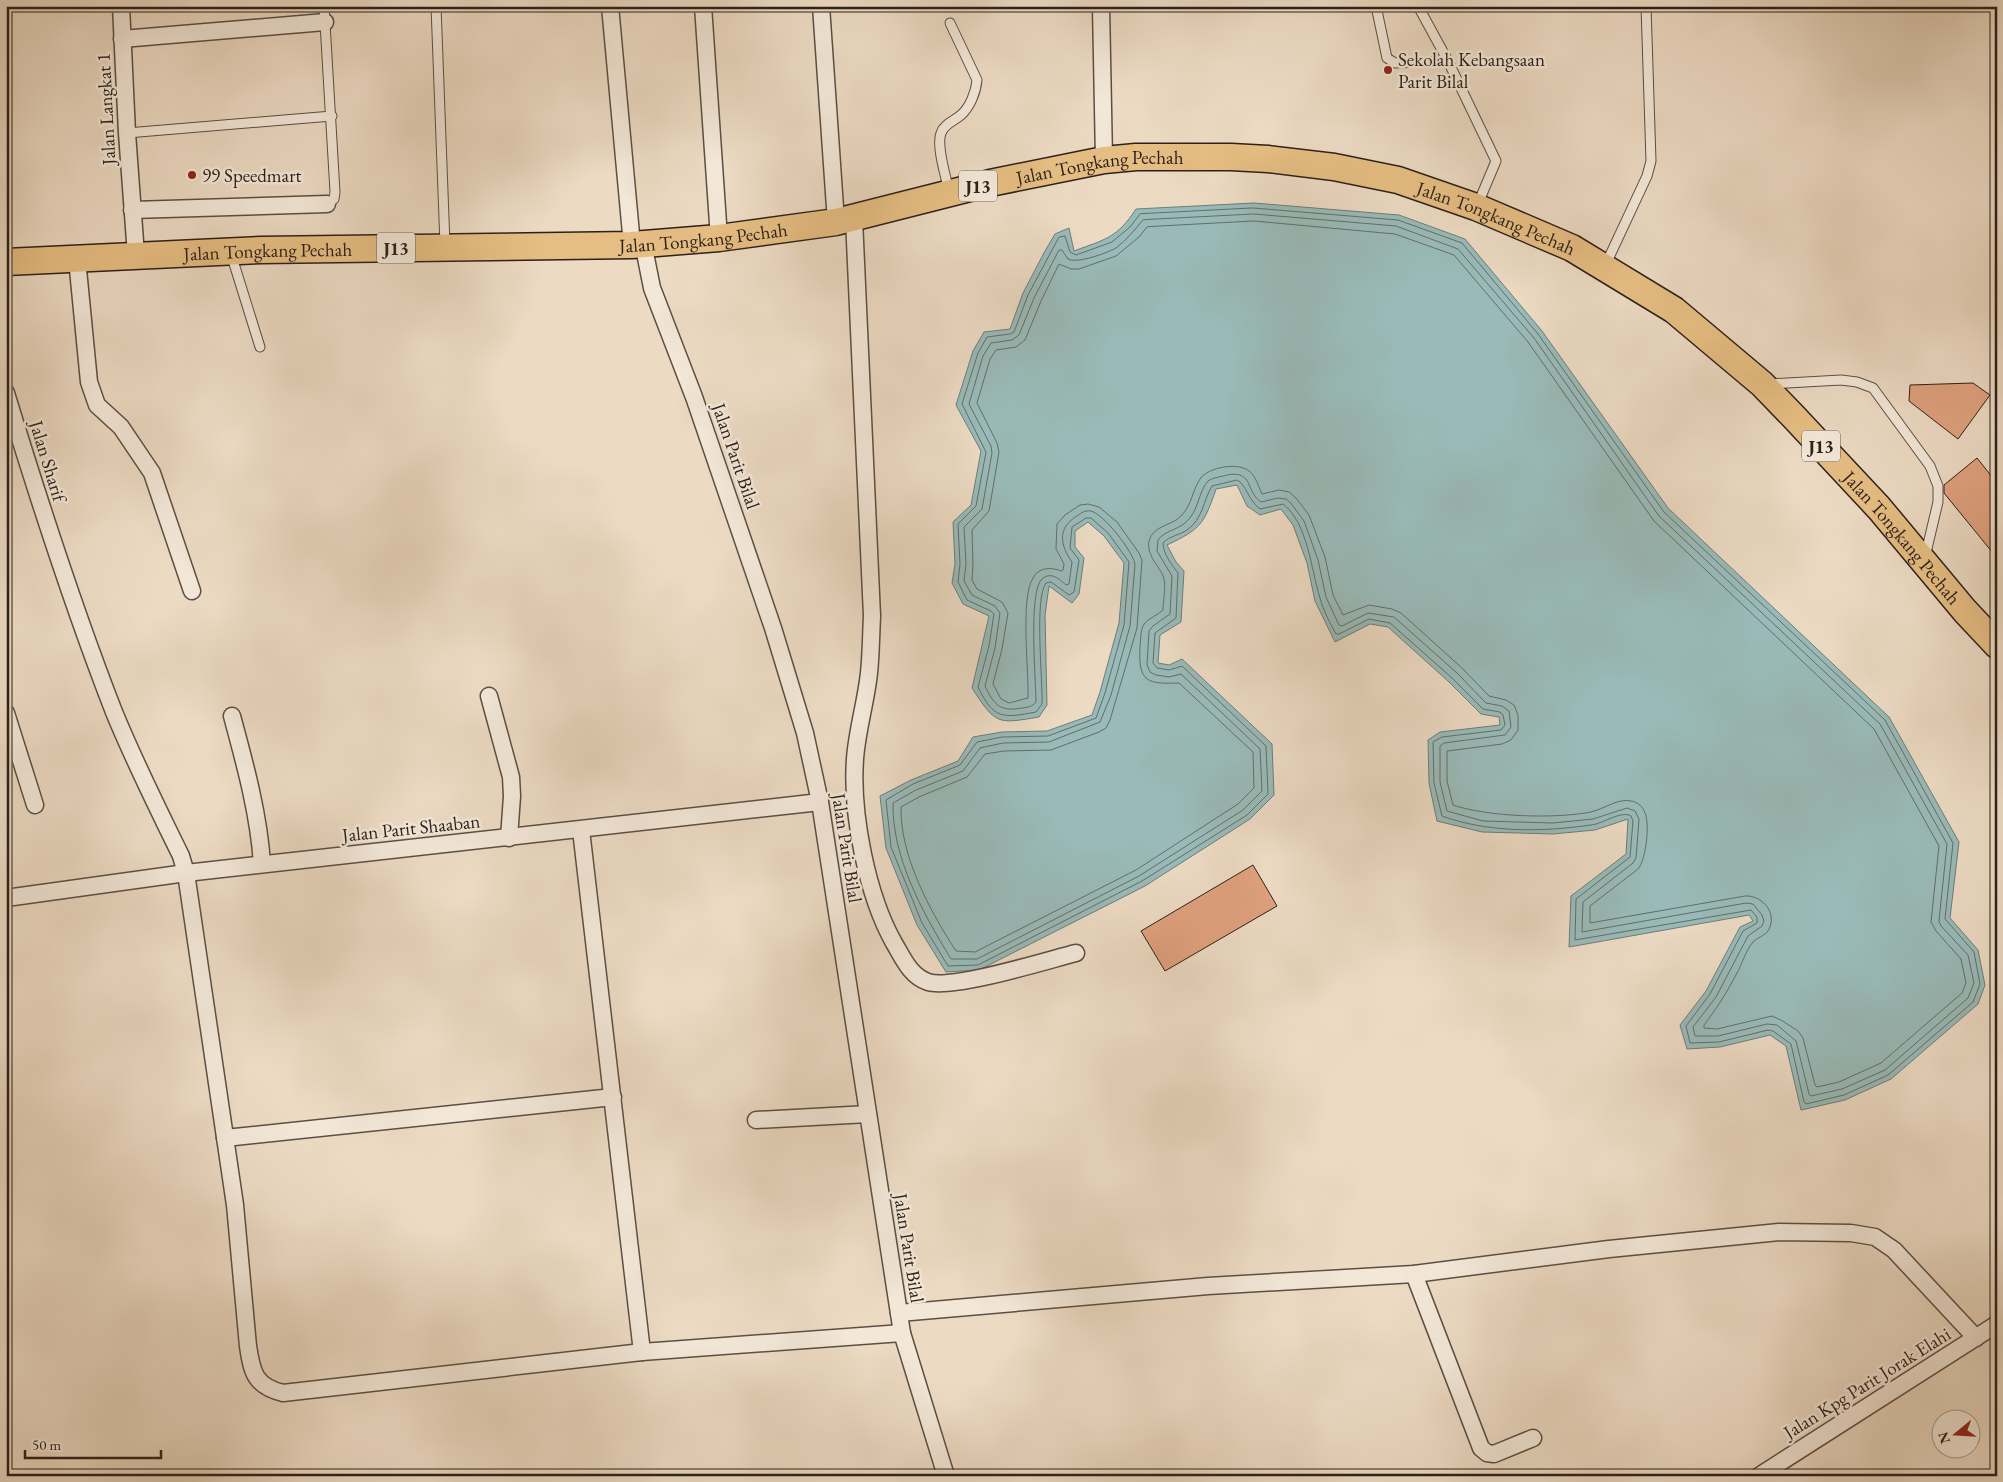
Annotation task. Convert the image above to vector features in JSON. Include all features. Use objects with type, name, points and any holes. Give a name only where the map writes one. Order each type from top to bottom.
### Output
[{"type":"main road","name":"Jalan Tongkang Pechah","points":[[6,262],[77,259],[135,244],[230,252],[637,244],[719,238],[845,220],[990,183],[1104,160],[1136,157],[1196,156],[1268,158],[1334,167],[1398,180],[1476,207],[1572,248],[1674,310],[1762,384],[1878,508],[1965,611],[1997,645]]},
{"type":"street","name":"Jalan Langkat 1","points":[[121,6],[135,244]]},
{"type":"street","name":"Jalan Parit Bilal","points":[[610,6],[637,244],[694,397],[774,628],[805,733],[820,802],[902,1333],[946,1476]]},
{"type":"street","points":[[702,6],[719,238]]},
{"type":"street","points":[[821,6],[845,220],[872,616],[869,673],[855,758],[855,798],[862,849],[886,929],[909,970],[928,982],[960,982],[1076,953]]},
{"type":"street","points":[[1101,6],[1104,160]]},
{"type":"street","points":[[122,38],[324,14]]},
{"type":"street","points":[[132,213],[327,204]]},
{"type":"street","points":[[77,259],[89,382],[97,405],[121,426],[152,473],[192,591]]},
{"type":"street","name":"Jalan Sharif","points":[[6,393],[52,541],[79,620],[115,714],[183,864],[235,1205],[251,1366],[259,1382],[269,1390],[283,1393],[642,1352],[902,1333]]},
{"type":"street","points":[[489,696],[511,777],[510,829]]},
{"type":"street","points":[[6,714],[35,805]]},
{"type":"street","points":[[232,716],[244,761],[262,855]]},
{"type":"street","name":"Jalan Parit Shaaban","points":[[6,898],[183,864],[510,829],[581,830],[820,802]]},
{"type":"street","points":[[581,830],[642,1352]]},
{"type":"street","points":[[225,1138],[613,1097]]},
{"type":"street","points":[[756,1120],[868,1114]]},
{"type":"street","points":[[899,1312],[1208,1286],[1414,1274],[1609,1250],[1770,1233],[1851,1233],[1875,1237],[1894,1250],[1976,1338]]},
{"type":"street","points":[[1414,1274],[1481,1448],[1487,1453],[1494,1454],[1533,1438]]},
{"type":"street","name":"Jalan Kpg Parit Jorak Elahi","points":[[1759,1476],[1997,1324]]},
{"type":"lane","points":[[436,6],[445,248]]},
{"type":"lane","points":[[1376,6],[1387,58],[1395,63],[1448,61]]},
{"type":"lane","points":[[1418,6],[1448,61],[1496,161],[1476,207]]},
{"type":"lane","points":[[1605,267],[1647,176],[1650,161],[1646,6]]},
{"type":"lane","points":[[324,14],[332,116],[335,192],[334,199],[327,204]]},
{"type":"lane","points":[[949,194],[939,142],[941,132],[966,110],[977,89],[977,80],[950,23]]},
{"type":"lane","points":[[127,133],[332,116]]},
{"type":"lane","points":[[230,252],[260,347]]},
{"type":"lane","points":[[1762,384],[1841,380],[1857,382],[1873,388],[1930,466],[1938,486],[1938,502],[1924,562]]},
{"type":"water","points":[[1254,203],[1399,215],[1465,239],[1542,331],[1668,508],[1889,717],[1959,842],[1950,918],[1978,950],[1985,985],[1978,1004],[1891,1079],[1845,1100],[1801,1110],[1786,1046],[1770,1035],[1720,1047],[1687,1049],[1680,1025],[1706,991],[1740,927],[1753,921],[1749,915],[1569,947],[1571,896],[1626,854],[1628,819],[1595,830],[1553,834],[1482,832],[1437,821],[1429,783],[1428,740],[1440,732],[1500,725],[1499,717],[1481,714],[1449,682],[1388,627],[1370,624],[1335,642],[1315,601],[1307,563],[1293,525],[1281,509],[1260,515],[1247,506],[1237,485],[1216,489],[1200,524],[1167,545],[1176,562],[1184,571],[1181,622],[1160,635],[1158,663],[1169,665],[1182,659],[1272,744],[1274,795],[1250,819],[1145,886],[979,970],[946,972],[917,925],[886,848],[880,796],[911,780],[958,761],[973,737],[1002,732],[1047,731],[1092,715],[1119,623],[1124,563],[1104,536],[1088,522],[1075,531],[1075,547],[1084,558],[1079,594],[1072,603],[1049,586],[1045,615],[1047,705],[1039,717],[1006,721],[993,715],[972,688],[989,616],[963,604],[952,583],[955,564],[953,522],[971,505],[981,451],[956,405],[973,351],[984,332],[1010,329],[1023,293],[1055,234],[1069,228],[1074,251],[1116,232],[1136,209]]},
{"type":"building","points":[[1973,383],[1990,395],[1958,439],[1909,401],[1910,385]]},
{"type":"building","points":[[1977,458],[1997,483],[1997,558],[1944,493],[1944,485]]},
{"type":"building","points":[[1253,865],[1277,906],[1165,971],[1141,931]]},
{"type":"place","name":"Sekolah Kebangsaan Parit Bilal","points":[[1388,70]]},
{"type":"place","name":"99 Speedmart","points":[[192,175]]}]
